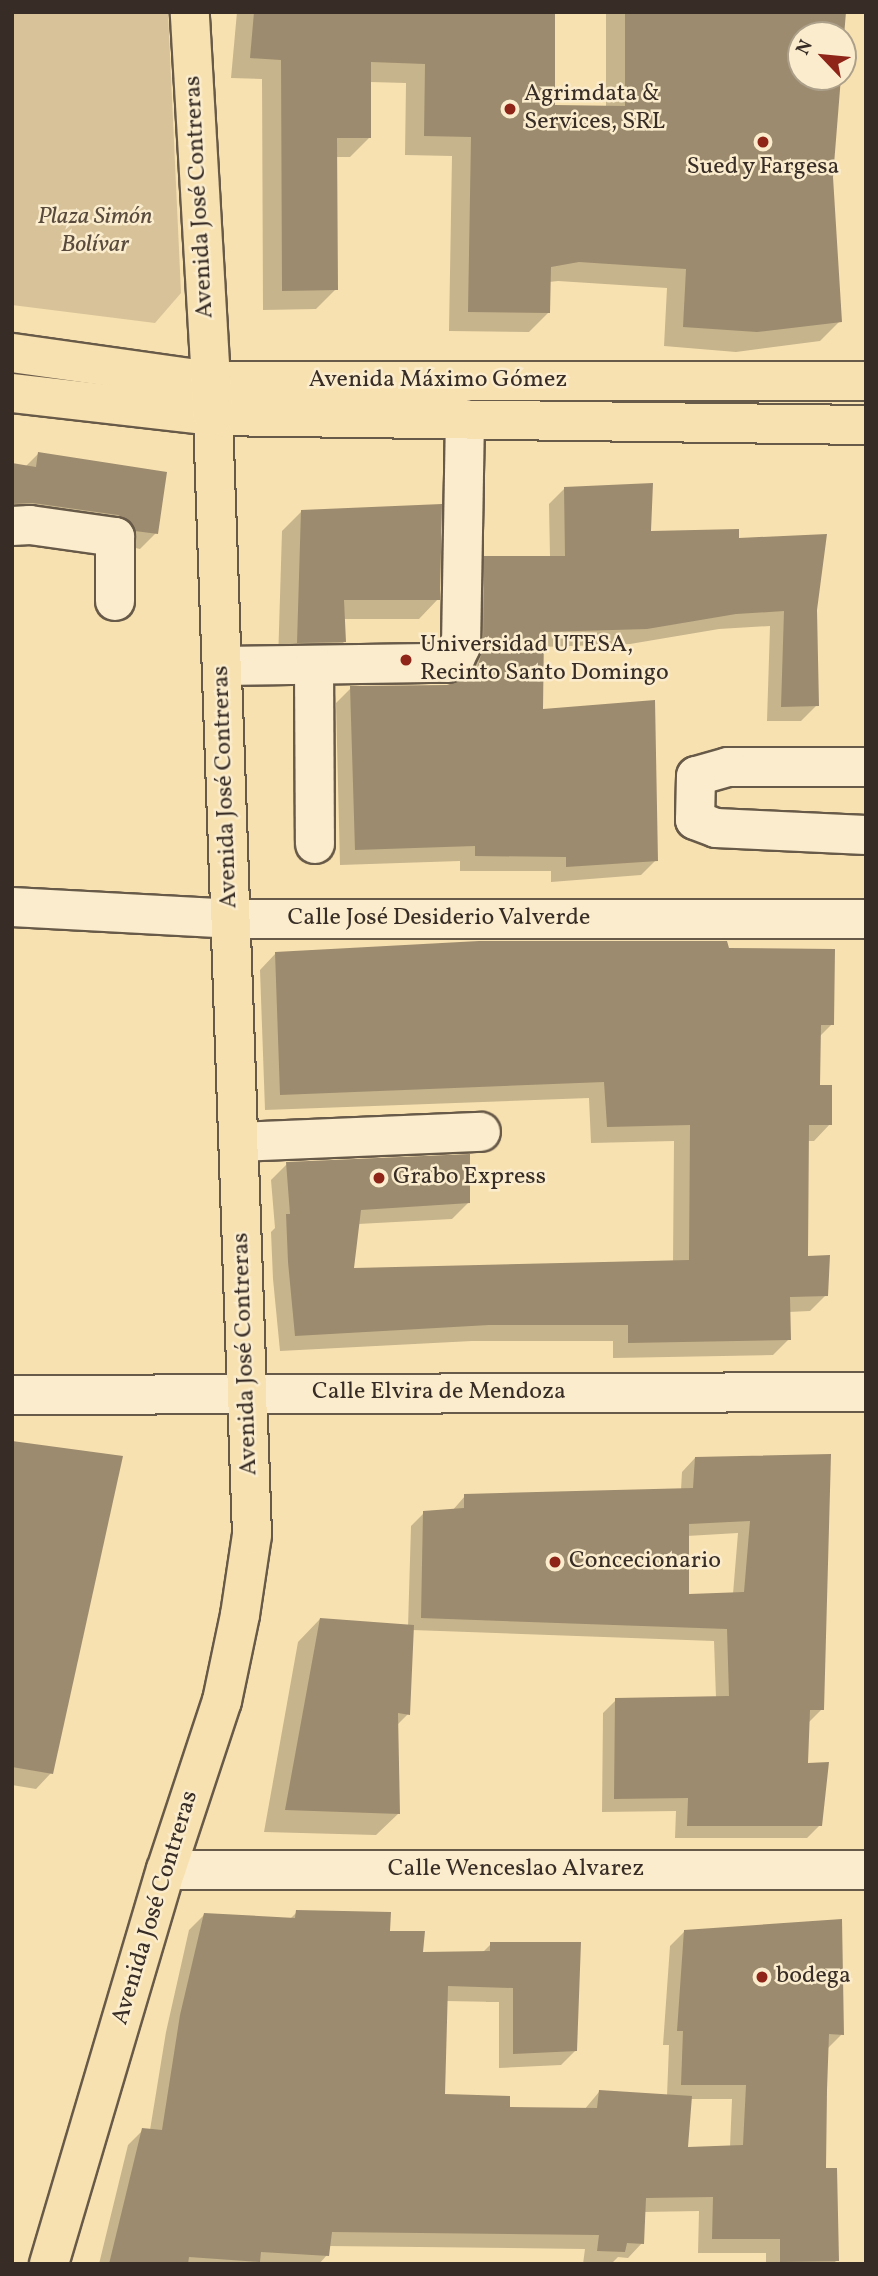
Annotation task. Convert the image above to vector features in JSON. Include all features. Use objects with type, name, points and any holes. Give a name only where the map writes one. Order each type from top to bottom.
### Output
[{"type":"main road","name":"Avenida José Contreras","points":[[49,2264],[166,1870],[222,1701],[240,1615],[252,1535],[212,399],[190,12]]},
{"type":"main road","name":"Avenida Máximo Gómez","points":[[12,353],[212,399],[866,381]]},
{"type":"main road","name":"Avenida Máximo Gómez","points":[[12,393],[212,399],[465,419],[866,425]]},
{"type":"street","points":[[222,666],[447,663],[455,659],[461,646],[465,419]]},
{"type":"street","points":[[12,526],[30,525],[115,537],[115,601]]},
{"type":"street","points":[[313,666],[315,844]]},
{"type":"street","points":[[866,767],[727,767],[696,776],[695,820],[716,828],[866,835]]},
{"type":"street","name":"Calle José Desiderio Valverde","points":[[12,907],[231,919],[866,919]]},
{"type":"street","points":[[239,1142],[481,1132]]},
{"type":"street","name":"Calle Elvira de Mendoza","points":[[12,1395],[866,1392]]},
{"type":"street","name":"Calle Wenceslao Alvarez","points":[[166,1870],[866,1870]]},
{"type":"green space","name":"Plaza Simón Bolívar","points":[[12,12],[168,12],[181,293],[155,323],[12,305]]},
{"type":"building","points":[[254,12],[555,12],[555,105],[625,106],[625,12],[846,12],[845,21],[787,21],[787,91],[840,91],[833,177],[842,322],[757,332],[683,327],[686,269],[579,262],[551,267],[550,313],[468,312],[471,137],[424,136],[425,64],[371,62],[371,138],[337,138],[338,290],[282,291],[281,60],[250,58]]},
{"type":"building","points":[[38,452],[167,472],[158,534],[135,531],[128,520],[118,515],[33,503],[12,504],[12,463],[36,467]]},
{"type":"building","points":[[653,483],[651,531],[739,529],[739,538],[827,534],[817,610],[819,706],[781,707],[784,611],[736,614],[647,629],[544,632],[543,709],[655,700],[658,861],[566,867],[566,857],[475,856],[475,846],[355,850],[350,686],[447,685],[476,675],[483,646],[484,556],[565,556],[564,487]]},
{"type":"building","points":[[442,504],[440,600],[344,600],[346,642],[297,643],[301,510]]},
{"type":"building","points":[[479,941],[727,941],[729,948],[835,949],[834,1025],[821,1025],[820,1085],[832,1085],[832,1125],[809,1125],[808,1256],[830,1255],[828,1296],[790,1297],[791,1340],[628,1343],[628,1325],[489,1325],[295,1336],[288,1262],[286,1214],[290,1214],[286,1162],[470,1154],[470,1203],[361,1210],[354,1268],[689,1260],[690,1125],[607,1127],[604,1082],[280,1095],[275,952]]},
{"type":"building","points":[[12,1441],[123,1456],[53,1774],[12,1767]]},
{"type":"building","points":[[831,1454],[824,1710],[810,1710],[808,1763],[829,1762],[822,1826],[687,1826],[688,1798],[614,1799],[615,1698],[729,1696],[727,1629],[421,1618],[423,1511],[464,1508],[464,1494],[693,1488],[695,1457]],"holes":[[[750,1521],[744,1592],[689,1594],[689,1524]]]},
{"type":"building","points":[[320,1618],[414,1625],[410,1715],[398,1713],[400,1814],[285,1810]]},
{"type":"building","points":[[296,1910],[391,1912],[390,1931],[425,1931],[423,1952],[490,1951],[490,1942],[581,1942],[577,2051],[513,2054],[513,1988],[448,1986],[445,2094],[510,2096],[510,2107],[597,2108],[599,2090],[692,2096],[688,2147],[743,2145],[746,2085],[681,2085],[683,2031],[677,2031],[684,1930],[842,1919],[844,2035],[829,2034],[826,2168],[837,2168],[839,2261],[780,2262],[780,2239],[712,2239],[713,2197],[646,2198],[644,2244],[627,2243],[625,2252],[597,2251],[599,2235],[332,2232],[329,2256],[261,2252],[260,2262],[189,2257],[188,2264],[109,2264],[142,2128],[162,2130],[180,2015],[204,1913],[295,1918]]},
{"type":"place","name":"Agrimdata & Services, SRL","points":[[510,109]]},
{"type":"place","name":"Sued y Fargesa","points":[[763,142]]},
{"type":"place","name":"Universidad UTESA, Recinto Santo Domingo","points":[[406,660]]},
{"type":"place","name":"Grabo Express","points":[[379,1178]]},
{"type":"place","name":"Concecionario","points":[[555,1562]]},
{"type":"place","name":"bodega","points":[[762,1977]]}]
